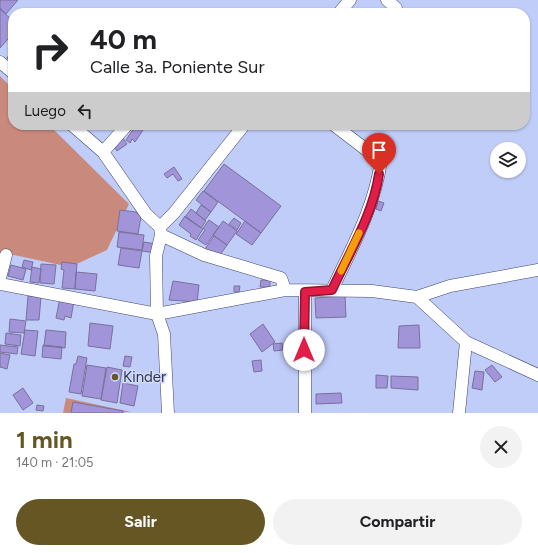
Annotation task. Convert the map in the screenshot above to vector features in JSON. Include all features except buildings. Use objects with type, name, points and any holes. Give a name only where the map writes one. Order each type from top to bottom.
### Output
[{"type":"street","points":[[343,8],[350,0]]},
{"type":"street","points":[[0,62],[8,69]]},
{"type":"street","points":[[78,130],[103,152],[146,214],[161,231],[204,255],[280,278],[285,290]]},
{"type":"street","points":[[103,152],[123,130]]},
{"type":"street","points":[[168,413],[164,334],[157,314],[156,256],[161,231],[240,130]]},
{"type":"street","points":[[332,290],[361,229],[377,188],[381,161],[341,130]]},
{"type":"street","points":[[0,278],[6,255]]},
{"type":"street","points":[[0,284],[157,314],[285,290],[305,292],[332,290],[372,291],[418,297],[450,286],[538,270]]},
{"type":"street","points":[[305,292],[305,413]]},
{"type":"street","points":[[418,297],[466,342],[538,375]]},
{"type":"street","points":[[459,413],[466,342]]},
{"type":"shaded area","points":[[0,76],[8,84],[8,130],[54,130],[129,204],[107,250],[70,267],[0,252]]},
{"type":"shaded area","points":[[66,398],[131,412],[63,413]]},
{"type":"slow traffic","points":[[341,271],[359,233]]},
{"type":"place","name":"Kinder","points":[[115,377]]},
{"type":"route","points":[[304,350],[305,292],[332,290],[361,229],[377,188],[379,174]]}]
